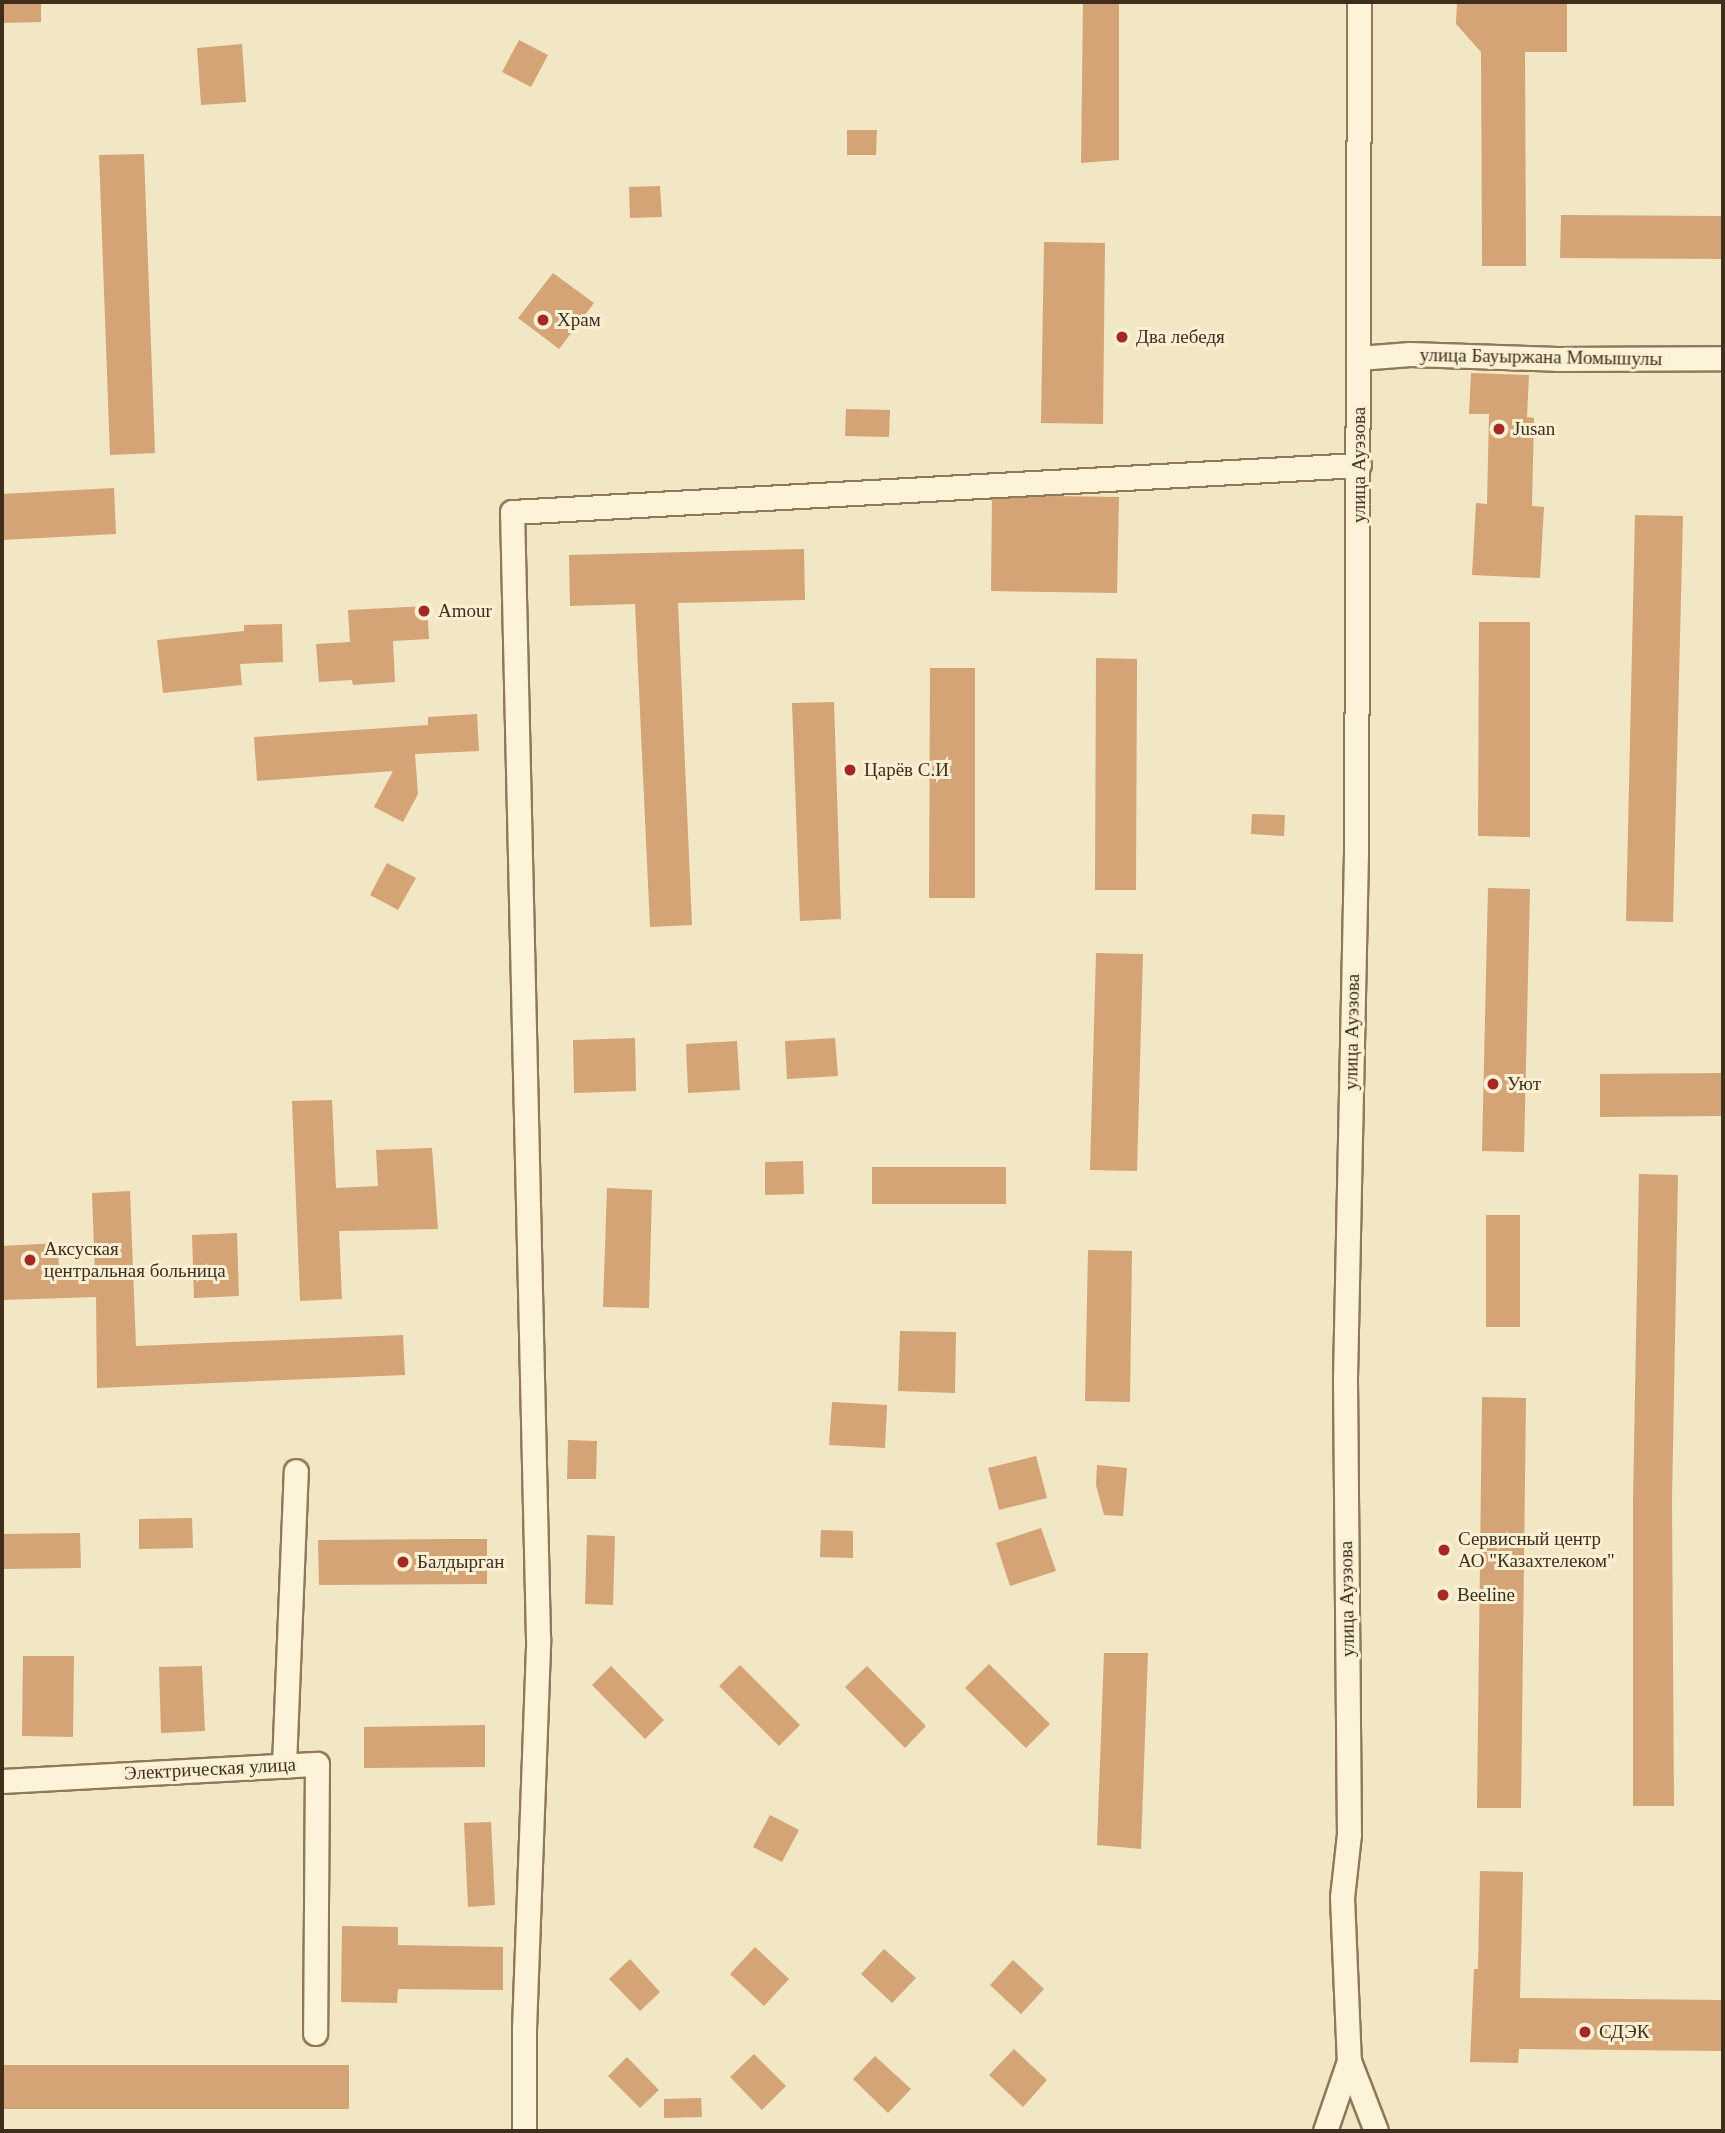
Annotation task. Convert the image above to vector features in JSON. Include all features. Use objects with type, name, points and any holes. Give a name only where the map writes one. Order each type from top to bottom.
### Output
[{"type":"street","name":"улица Ауэзова","points":[[1349,2061],[1342,1897],[1349,1834],[1345,1379],[1356,853],[1359,2]]},
{"type":"street","name":"улица Бауыржана Момышулы","points":[[1359,358],[1410,355],[1557,359],[1723,358]]},
{"type":"street","points":[[524,2131],[524,2029],[538,1638],[512,512],[1359,464]]},
{"type":"street","points":[[284,1765],[296,1471]]},
{"type":"street","name":"Электрическая улица","points":[[2,1781],[317,1764],[315,2033]]},
{"type":"street","points":[[1325,2131],[1349,2061]]},
{"type":"street","points":[[1349,2061],[1377,2131]]},
{"type":"building","points":[[2,2],[41,2],[41,22],[2,23]]},
{"type":"building","points":[[1083,2],[1119,2],[1119,160],[1081,163]]},
{"type":"building","points":[[1457,2],[1567,2],[1567,52],[1525,52],[1526,266],[1482,266],[1481,52],[1456,24]]},
{"type":"building","points":[[519,40],[548,55],[531,87],[502,72]]},
{"type":"building","points":[[242,44],[246,102],[201,105],[197,48]]},
{"type":"building","points":[[847,130],[877,130],[876,155],[847,155]]},
{"type":"building","points":[[144,154],[155,453],[110,455],[99,155]]},
{"type":"building","points":[[660,186],[662,217],[630,218],[629,187]]},
{"type":"building","points":[[1561,215],[1723,216],[1723,259],[1560,258]]},
{"type":"building","points":[[1044,242],[1105,243],[1103,424],[1041,423]]},
{"type":"building","points":[[553,273],[594,303],[559,349],[518,318]]},
{"type":"building","points":[[1471,373],[1529,375],[1527,417],[1534,418],[1532,506],[1544,507],[1540,578],[1472,575],[1476,503],[1487,504],[1489,414],[1469,414]]},
{"type":"building","points":[[846,409],[890,410],[889,437],[845,436]]},
{"type":"building","points":[[114,488],[116,534],[2,540],[2,494]]},
{"type":"building","points":[[1119,497],[1117,593],[991,591],[992,499]]},
{"type":"building","points":[[1635,515],[1683,516],[1673,922],[1626,921]]},
{"type":"building","points":[[804,549],[805,600],[678,603],[692,925],[650,927],[635,604],[570,606],[569,555]]},
{"type":"building","points":[[427,606],[429,639],[393,641],[395,682],[353,685],[352,680],[319,682],[316,644],[350,642],[348,610]]},
{"type":"building","points":[[1479,622],[1530,622],[1530,837],[1478,836]]},
{"type":"building","points":[[282,624],[283,662],[240,664],[242,685],[163,693],[157,640],[244,631],[244,625]]},
{"type":"building","points":[[1096,658],[1137,659],[1136,890],[1095,890]]},
{"type":"building","points":[[930,668],[975,668],[975,898],[929,898]]},
{"type":"building","points":[[834,702],[841,919],[800,921],[792,703]]},
{"type":"building","points":[[477,714],[479,751],[415,754],[418,794],[403,822],[374,807],[393,771],[257,781],[254,737],[428,725],[428,717]]},
{"type":"building","points":[[1252,814],[1285,815],[1284,836],[1251,834]]},
{"type":"building","points":[[387,863],[416,878],[398,910],[370,895]]},
{"type":"building","points":[[1488,888],[1530,889],[1524,1152],[1482,1151]]},
{"type":"building","points":[[1096,953],[1143,954],[1137,1171],[1090,1170]]},
{"type":"building","points":[[635,1038],[636,1091],[574,1093],[573,1040]]},
{"type":"building","points":[[835,1038],[838,1076],[787,1079],[785,1041]]},
{"type":"building","points":[[737,1041],[740,1090],[688,1093],[686,1044]]},
{"type":"building","points":[[1723,1073],[1723,1116],[1600,1117],[1600,1074]]},
{"type":"building","points":[[332,1100],[336,1188],[378,1186],[376,1150],[432,1148],[438,1229],[339,1231],[342,1299],[300,1301],[292,1101]]},
{"type":"building","points":[[803,1161],[804,1194],[765,1195],[765,1162]]},
{"type":"building","points":[[872,1167],[1006,1167],[1006,1204],[872,1204]]},
{"type":"building","points":[[1639,1174],[1678,1175],[1672,1502],[1674,1806],[1633,1806],[1633,1502]]},
{"type":"building","points":[[607,1188],[652,1190],[649,1308],[603,1307]]},
{"type":"building","points":[[130,1191],[136,1346],[403,1335],[405,1375],[97,1388],[96,1297],[2,1300],[2,1246],[58,1243],[59,1276],[95,1274],[92,1193]]},
{"type":"building","points":[[1486,1215],[1520,1215],[1520,1327],[1486,1327]]},
{"type":"building","points":[[237,1233],[239,1296],[194,1298],[192,1235]]},
{"type":"building","points":[[1088,1250],[1132,1251],[1130,1402],[1085,1401]]},
{"type":"building","points":[[900,1331],[956,1332],[955,1393],[898,1391]]},
{"type":"building","points":[[1482,1397],[1526,1398],[1521,1808],[1477,1808]]},
{"type":"building","points":[[832,1402],[887,1405],[885,1448],[829,1445]]},
{"type":"building","points":[[568,1440],[597,1441],[596,1479],[567,1479]]},
{"type":"building","points":[[1036,1456],[1047,1498],[999,1510],[988,1468]]},
{"type":"building","points":[[1097,1465],[1127,1468],[1123,1516],[1104,1515],[1096,1485]]},
{"type":"building","points":[[192,1518],[193,1548],[139,1549],[139,1519]]},
{"type":"building","points":[[1041,1528],[1056,1571],[1010,1586],[996,1543]]},
{"type":"building","points":[[821,1530],[853,1531],[853,1558],[820,1557]]},
{"type":"building","points":[[80,1533],[81,1568],[2,1569],[2,1534]]},
{"type":"building","points":[[587,1535],[615,1536],[613,1605],[585,1604]]},
{"type":"building","name":"Балдырган","points":[[487,1539],[487,1584],[319,1585],[318,1540]]},
{"type":"building","points":[[1104,1653],[1148,1653],[1141,1849],[1097,1845]]},
{"type":"building","points":[[23,1656],[74,1656],[73,1737],[22,1736]]},
{"type":"building","points":[[989,1664],[1050,1724],[1026,1748],[965,1688]]},
{"type":"building","points":[[740,1665],[800,1725],[779,1746],[719,1686]]},
{"type":"building","points":[[202,1666],[205,1731],[161,1733],[159,1667]]},
{"type":"building","points":[[611,1666],[664,1720],[645,1739],[592,1685]]},
{"type":"building","points":[[867,1666],[926,1726],[905,1748],[845,1687]]},
{"type":"building","points":[[485,1725],[485,1767],[364,1768],[364,1727]]},
{"type":"building","points":[[770,1815],[799,1830],[782,1862],[753,1847]]},
{"type":"building","points":[[491,1822],[495,1905],[468,1907],[464,1823]]},
{"type":"building","points":[[1480,1871],[1523,1872],[1520,1998],[1723,2000],[1723,2051],[1519,2049],[1518,2063],[1470,2062],[1474,1969],[1478,1969]]},
{"type":"building","points":[[342,1926],[398,1927],[398,1945],[503,1947],[503,1990],[398,1989],[397,2003],[341,2002]]},
{"type":"building","points":[[755,1947],[789,1979],[764,2006],[730,1974]]},
{"type":"building","points":[[884,1949],[916,1978],[892,2003],[861,1974]]},
{"type":"building","points":[[630,1959],[660,1992],[640,2011],[609,1979]]},
{"type":"building","points":[[1013,1960],[1044,1989],[1021,2014],[990,1985]]},
{"type":"building","points":[[1014,2049],[1047,2080],[1023,2107],[989,2075]]},
{"type":"building","points":[[754,2054],[786,2086],[762,2110],[730,2077]]},
{"type":"building","points":[[875,2056],[911,2089],[888,2113],[853,2079]]},
{"type":"building","points":[[627,2057],[659,2090],[640,2108],[608,2076]]},
{"type":"building","points":[[2,2065],[349,2065],[349,2109],[2,2109]]},
{"type":"building","points":[[701,2098],[702,2117],[664,2118],[664,2099]]},
{"type":"place","name":"Храм","points":[[543,320]]},
{"type":"place","name":"Два лебедя","points":[[1122,337]]},
{"type":"place","name":"Jusan","points":[[1499,429]]},
{"type":"place","name":"Amour","points":[[424,611]]},
{"type":"place","name":"Царёв С.И","points":[[850,770]]},
{"type":"place","name":"Уют","points":[[1493,1084]]},
{"type":"place","name":"Аксуская центральная больница","points":[[30,1260]]},
{"type":"place","name":"Сервисный центр АО \"Казахтелеком\"","points":[[1444,1550]]},
{"type":"place","name":"Балдырган","points":[[403,1562]]},
{"type":"place","name":"Beeline","points":[[1443,1595]]},
{"type":"place","name":"СДЭК","points":[[1585,2032]]}]
